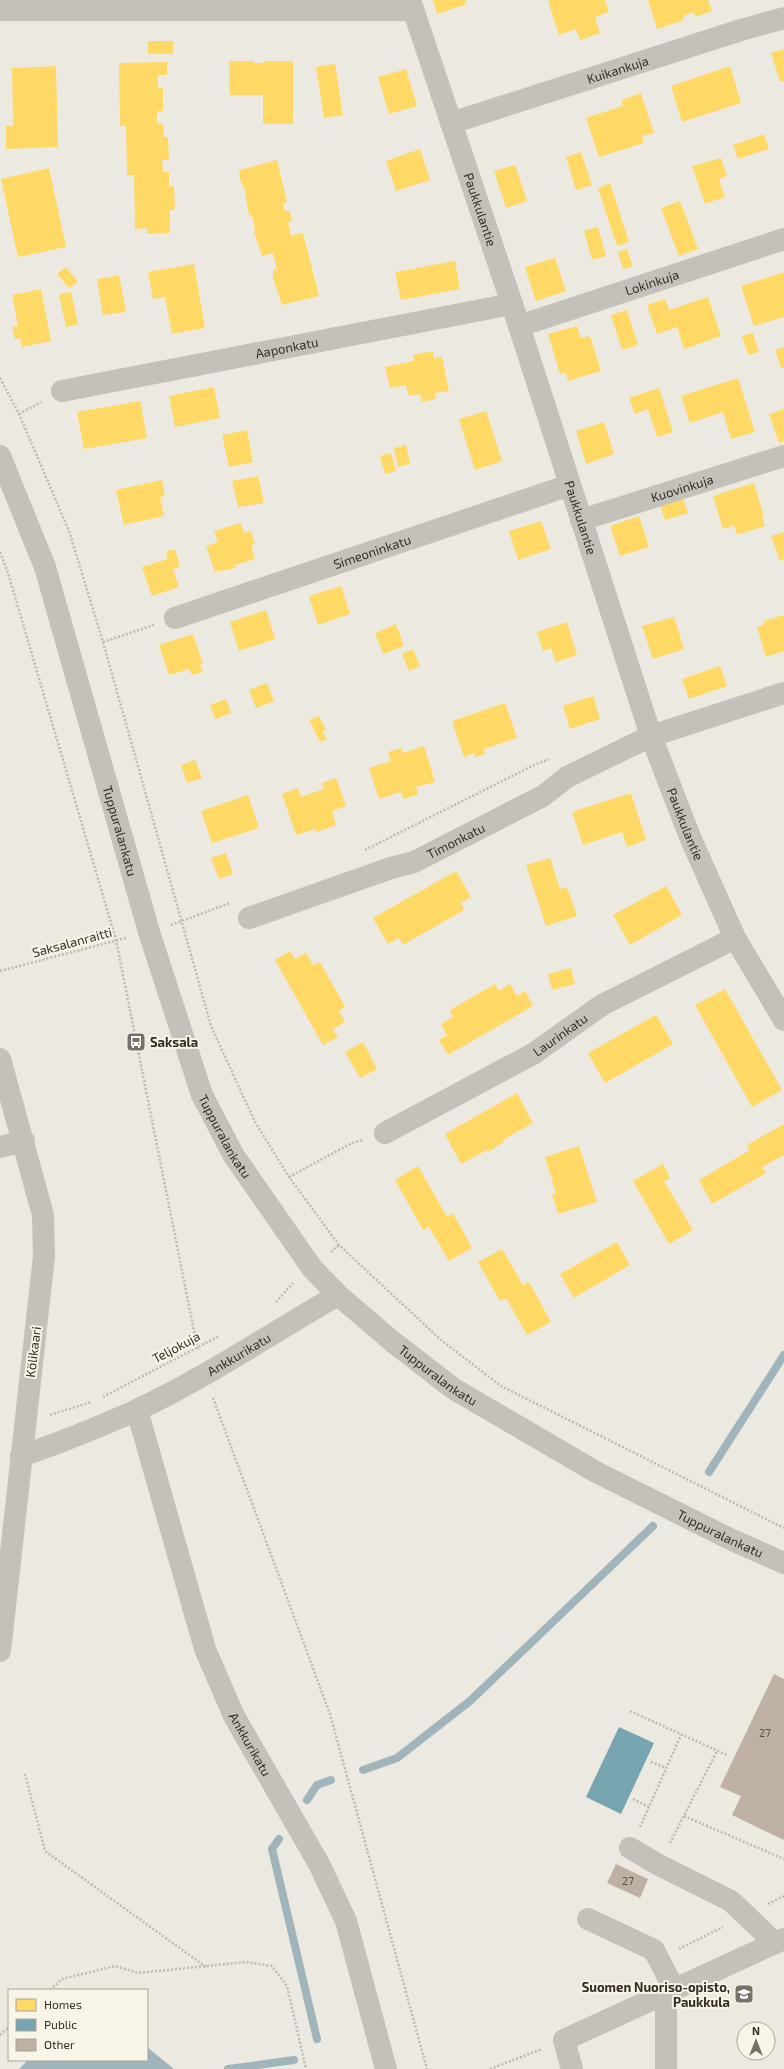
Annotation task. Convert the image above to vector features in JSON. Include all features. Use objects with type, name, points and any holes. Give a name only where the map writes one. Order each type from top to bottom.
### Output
[{"type":"street","points":[[0,10],[412,5]]},
{"type":"street","name":"Paukkulantie","points":[[412,5],[512,304],[651,736],[690,837],[735,938],[784,1020]]},
{"type":"street","name":"Kuikankuja","points":[[451,123],[741,30],[784,18]]},
{"type":"street","name":"Lokinkuja","points":[[519,326],[784,239]]},
{"type":"street","name":"Aaponkatu","points":[[62,390],[512,304]]},
{"type":"street","name":"Tuppuralankatu","points":[[0,456],[45,567],[149,932],[202,1095],[234,1156],[312,1268],[338,1295],[393,1342],[454,1389],[596,1472],[730,1539],[784,1563]]},
{"type":"street","name":"Kuovinkuja","points":[[581,520],[784,456]]},
{"type":"street","name":"Simeoninkatu","points":[[175,618],[570,485]]},
{"type":"street","name":"Timonkatu","points":[[249,918],[391,868],[414,862],[543,796],[567,777],[651,736],[784,693]]},
{"type":"street","name":"Laurinkatu","points":[[385,1133],[533,1054],[602,1005],[735,938]]},
{"type":"street","name":"Kölikaari","points":[[0,1059],[24,1141],[43,1215],[44,1256],[2,1622],[0,1651]]},
{"type":"street","points":[[0,1147],[24,1141]]},
{"type":"street","name":"Ankkurikatu","points":[[21,1456],[56,1444],[137,1410],[204,1374],[338,1295]]},
{"type":"street","name":"Ankkurikatu","points":[[137,1410],[205,1649],[234,1716],[319,1864],[346,1921],[386,2069]]},
{"type":"street","points":[[572,2069],[564,2040],[779,1941],[731,1901],[630,1848]]},
{"type":"street","points":[[588,1919],[654,1950],[670,1991],[666,2069]]},
{"type":"path","points":[[0,378],[19,414],[69,531],[103,642],[211,1026],[255,1122],[289,1177],[339,1245],[441,1340],[501,1386],[784,1528]]},
{"type":"path","points":[[0,552],[11,581],[116,940],[197,1348],[204,1374],[330,1714],[426,2069]]},
{"type":"path","points":[[103,642],[175,618]]},
{"type":"path","points":[[358,852],[534,765],[556,756]]},
{"type":"path","name":"Saksalanraitti","points":[[0,971],[181,923],[233,901]]},
{"type":"path","points":[[289,1177],[352,1143],[385,1133]]},
{"type":"path","points":[[272,1307],[292,1284],[339,1245]]},
{"type":"path","name":"Teljokuja","points":[[26,1415],[53,1415],[97,1400],[224,1333]]},
{"type":"path","points":[[630,1712],[727,1755]]},
{"type":"path","points":[[630,1848],[681,1734]]},
{"type":"path","points":[[659,1864],[717,1751]]},
{"type":"path","points":[[651,1762],[666,1768]]},
{"type":"path","points":[[25,1774],[46,1851],[206,1967]]},
{"type":"path","points":[[633,1799],[649,1807]]},
{"type":"path","points":[[684,1816],[784,1859]]},
{"type":"path","points":[[51,1989],[62,1979],[115,1966],[139,1973],[245,1962],[272,1966],[287,1986],[306,2069]]},
{"type":"path","points":[[0,2035],[8,2028]]},
{"type":"path","points":[[490,2069],[564,2040]]},
{"type":"water","points":[[148,2048],[174,2069],[19,2069],[27,2061],[148,2061]]},
{"type":"building: Homes","points":[[433,0],[465,0],[467,4],[437,14]]},
{"type":"building: Homes","points":[[605,0],[609,12],[595,17],[600,33],[580,40],[576,29],[559,35],[548,1]]},
{"type":"building: Homes","points":[[648,0],[708,0],[712,11],[695,17],[694,12],[683,16],[684,20],[657,29]]},
{"type":"building: Homes","points":[[148,41],[173,41],[173,54],[148,54]]},
{"type":"building: Homes","points":[[784,49],[784,81],[780,82],[771,53]]},
{"type":"building: Homes","points":[[229,61],[254,61],[254,63],[264,63],[264,61],[293,61],[293,124],[263,124],[263,95],[230,95]]},
{"type":"building: Homes","points":[[167,62],[167,75],[158,75],[158,88],[163,88],[163,111],[157,111],[157,123],[163,123],[164,137],[168,137],[169,160],[162,160],[163,172],[169,172],[169,186],[174,186],[175,210],[170,210],[170,233],[147,234],[147,228],[135,229],[134,175],[127,175],[126,126],[120,126],[119,63]]},
{"type":"building: Homes","points":[[335,64],[343,115],[324,118],[316,67]]},
{"type":"building: Homes","points":[[56,66],[58,147],[6,149],[6,126],[13,126],[12,68]]},
{"type":"building: Homes","points":[[730,66],[741,103],[682,122],[671,86]]},
{"type":"building: Homes","points":[[406,69],[417,106],[389,114],[378,77]]},
{"type":"building: Homes","points":[[641,93],[654,133],[642,136],[644,143],[599,157],[586,118],[623,106],[621,100]]},
{"type":"building: Homes","points":[[764,134],[769,149],[738,159],[733,145]]},
{"type":"building: Homes","points":[[420,149],[430,180],[396,191],[386,161]]},
{"type":"building: Homes","points":[[581,152],[592,185],[576,190],[566,157]]},
{"type":"building: Homes","points":[[721,158],[727,176],[719,179],[725,197],[705,204],[692,166]]},
{"type":"building: Homes","points":[[277,160],[287,202],[283,204],[285,211],[290,211],[292,221],[288,222],[291,236],[303,233],[319,296],[282,305],[273,278],[273,270],[277,269],[273,253],[262,256],[254,232],[255,229],[252,216],[249,215],[244,186],[242,185],[239,175],[240,170]]},
{"type":"building: Homes","points":[[515,165],[527,201],[506,208],[494,171]]},
{"type":"building: Homes","points":[[49,168],[66,247],[18,257],[1,179]]},
{"type":"building: Homes","points":[[610,183],[629,242],[617,246],[598,188]]},
{"type":"building: Homes","points":[[680,201],[698,249],[679,256],[661,208]]},
{"type":"building: Homes","points":[[598,227],[606,256],[592,260],[584,231]]},
{"type":"building: Homes","points":[[627,249],[633,266],[623,269],[618,252]]},
{"type":"building: Homes","points":[[555,258],[566,291],[536,301],[525,267]]},
{"type":"building: Homes","points":[[455,261],[460,289],[401,300],[395,272]]},
{"type":"building: Homes","points":[[194,264],[205,328],[172,334],[165,297],[153,299],[148,272]]},
{"type":"building: Homes","points":[[66,267],[78,282],[69,288],[57,274]]},
{"type":"building: Homes","points":[[784,272],[784,317],[754,326],[741,286]]},
{"type":"building: Homes","points":[[119,275],[126,312],[103,315],[97,279]]},
{"type":"building: Homes","points":[[41,289],[51,341],[22,347],[20,338],[15,339],[12,327],[18,326],[12,295]]},
{"type":"building: Homes","points":[[71,292],[78,324],[66,327],[59,294]]},
{"type":"building: Homes","points":[[708,297],[721,336],[684,349],[677,327],[657,334],[647,305],[665,299],[669,310]]},
{"type":"building: Homes","points":[[627,310],[638,345],[622,350],[611,315]]},
{"type":"building: Homes","points":[[577,326],[581,338],[590,336],[601,371],[568,381],[566,373],[560,374],[548,334]]},
{"type":"building: Homes","points":[[753,333],[759,352],[748,355],[742,336]]},
{"type":"building: Homes","points":[[784,347],[784,367],[781,368],[775,350]]},
{"type":"building: Homes","points":[[433,351],[434,358],[442,357],[449,391],[435,393],[436,399],[422,402],[420,394],[409,396],[406,385],[390,388],[385,367],[414,361],[413,355]]},
{"type":"building: Homes","points":[[738,378],[755,432],[731,439],[723,412],[690,423],[681,396]]},
{"type":"building: Homes","points":[[214,387],[220,418],[175,427],[169,396]]},
{"type":"building: Homes","points":[[659,388],[673,432],[657,437],[648,409],[635,414],[629,398]]},
{"type":"building: Homes","points":[[140,401],[147,438],[84,449],[77,412]]},
{"type":"building: Homes","points":[[784,409],[784,441],[779,443],[769,414]]},
{"type":"building: Homes","points":[[486,411],[502,461],[475,470],[459,419]]},
{"type":"building: Homes","points":[[604,422],[614,454],[586,464],[576,431]]},
{"type":"building: Homes","points":[[247,430],[253,462],[229,467],[222,435]]},
{"type":"building: Homes","points":[[406,445],[410,464],[398,467],[394,448]]},
{"type":"building: Homes","points":[[391,453],[396,471],[385,474],[380,456]]},
{"type":"building: Homes","points":[[258,476],[264,503],[238,507],[232,481]]},
{"type":"building: Homes","points":[[162,480],[165,496],[160,497],[164,516],[124,525],[116,490]]},
{"type":"building: Homes","points":[[754,483],[764,516],[762,516],[765,526],[737,535],[734,525],[723,529],[713,496]]},
{"type":"building: Homes","points":[[683,498],[688,513],[665,520],[660,505]]},
{"type":"building: Homes","points":[[639,516],[649,547],[620,556],[610,526]]},
{"type":"building: Homes","points":[[541,521],[551,549],[518,560],[509,531]]},
{"type":"building: Homes","points":[[241,523],[244,533],[251,531],[255,544],[251,545],[255,559],[235,565],[235,568],[215,572],[206,546],[218,542],[214,531]]},
{"type":"building: Homes","points":[[784,532],[784,559],[780,561],[771,536]]},
{"type":"building: Homes","points":[[175,549],[180,567],[173,569],[179,587],[152,596],[142,567],[168,559],[166,552]]},
{"type":"building: Homes","points":[[341,586],[350,614],[318,625],[309,596]]},
{"type":"building: Homes","points":[[266,610],[275,639],[239,651],[230,622]]},
{"type":"building: Homes","points":[[784,615],[784,651],[766,657],[757,627],[765,624],[764,621]]},
{"type":"building: Homes","points":[[674,617],[684,649],[653,659],[642,626]]},
{"type":"building: Homes","points":[[567,622],[577,655],[556,662],[551,648],[543,651],[537,632]]},
{"type":"building: Homes","points":[[396,624],[404,646],[383,654],[375,633]]},
{"type":"building: Homes","points":[[193,634],[203,664],[200,665],[203,672],[192,675],[189,669],[169,675],[159,645]]},
{"type":"building: Homes","points":[[413,649],[420,666],[409,671],[402,654]]},
{"type":"building: Homes","points":[[720,666],[727,686],[689,699],[682,679]]},
{"type":"building: Homes","points":[[267,683],[274,701],[256,708],[249,690]]},
{"type":"building: Homes","points":[[593,696],[600,719],[570,729],[563,706]]},
{"type":"building: Homes","points":[[226,699],[231,713],[215,719],[210,705]]},
{"type":"building: Homes","points":[[505,703],[517,738],[484,749],[485,754],[475,757],[474,753],[464,757],[452,721]]},
{"type":"building: Homes","points":[[319,716],[326,729],[322,731],[327,739],[320,742],[309,720]]},
{"type":"building: Homes","points":[[424,746],[435,782],[416,787],[418,794],[413,796],[403,799],[401,792],[379,799],[369,768],[391,761],[388,752],[401,748],[403,753]]},
{"type":"building: Homes","points":[[195,760],[202,778],[187,783],[181,765]]},
{"type":"building: Homes","points":[[336,778],[346,806],[332,811],[336,825],[316,832],[315,829],[296,835],[282,794],[298,788],[301,797],[324,789],[322,783]]},
{"type":"building: Homes","points":[[631,793],[646,840],[627,847],[622,832],[583,845],[572,812]]},
{"type":"building: Homes","points":[[248,795],[259,828],[212,843],[201,811]]},
{"type":"building: Homes","points":[[226,853],[233,874],[219,879],[211,858]]},
{"type":"building: Homes","points":[[550,858],[560,889],[567,887],[577,916],[546,926],[526,865]]},
{"type":"building: Homes","points":[[456,871],[471,897],[461,903],[464,910],[403,945],[399,938],[388,944],[373,918]]},
{"type":"building: Homes","points":[[666,886],[682,915],[630,945],[613,915]]},
{"type":"building: Homes","points":[[290,951],[295,959],[306,953],[313,965],[320,962],[345,1007],[339,1011],[345,1022],[333,1029],[338,1037],[323,1045],[275,960]]},
{"type":"building: Homes","points":[[571,968],[575,984],[552,990],[548,974]]},
{"type":"building: Homes","points":[[495,984],[499,991],[510,984],[517,996],[525,991],[533,1006],[448,1055],[439,1040],[447,1035],[441,1024],[453,1017],[450,1010]]},
{"type":"building: Homes","points":[[725,989],[782,1090],[752,1107],[695,1005]]},
{"type":"building: Homes","points":[[656,1015],[673,1044],[605,1083],[588,1053]]},
{"type":"building: Homes","points":[[363,1042],[377,1069],[360,1078],[345,1052]]},
{"type":"building: Homes","points":[[517,1093],[533,1123],[503,1140],[504,1142],[488,1152],[487,1150],[461,1164],[445,1134]]},
{"type":"building: Homes","points":[[784,1124],[784,1155],[762,1167],[766,1173],[712,1204],[699,1180],[750,1150],[747,1145]]},
{"type":"building: Homes","points":[[579,1146],[597,1202],[558,1214],[552,1194],[556,1193],[545,1157]]},
{"type":"building: Homes","points":[[663,1164],[670,1178],[664,1181],[693,1230],[669,1244],[633,1181]]},
{"type":"building: Homes","points":[[418,1166],[447,1217],[453,1213],[472,1248],[449,1261],[429,1227],[423,1230],[395,1180]]},
{"type":"building: Homes","points":[[617,1242],[630,1265],[574,1298],[560,1274]]},
{"type":"building: Homes","points":[[502,1249],[523,1285],[529,1282],[551,1322],[527,1335],[506,1298],[500,1301],[478,1262]]},
{"type":"building: Public","points":[[619,1727],[654,1743],[621,1814],[586,1797]]},
{"type":"building: Other","points":[[774,1674],[784,1679],[784,1840],[732,1815],[741,1796],[720,1787]]},
{"type":"building: Other","points":[[616,1864],[648,1879],[640,1898],[607,1883]]},
{"type":"waterway","points":[[709,1472],[784,1355]]},
{"type":"waterway","points":[[363,1770],[397,1758],[470,1701],[653,1526]]},
{"type":"waterway","points":[[307,1800],[317,1785],[331,1780]]},
{"type":"waterway","points":[[279,1839],[272,1849],[317,2039]]},
{"type":"waterway","points":[[228,2069],[294,2060]]},
{"type":"place","name":"Saksala","points":[[136,1042]]},
{"type":"place","name":"Suomen Nuoriso-opisto, Paukkula","points":[[744,1994]]}]
